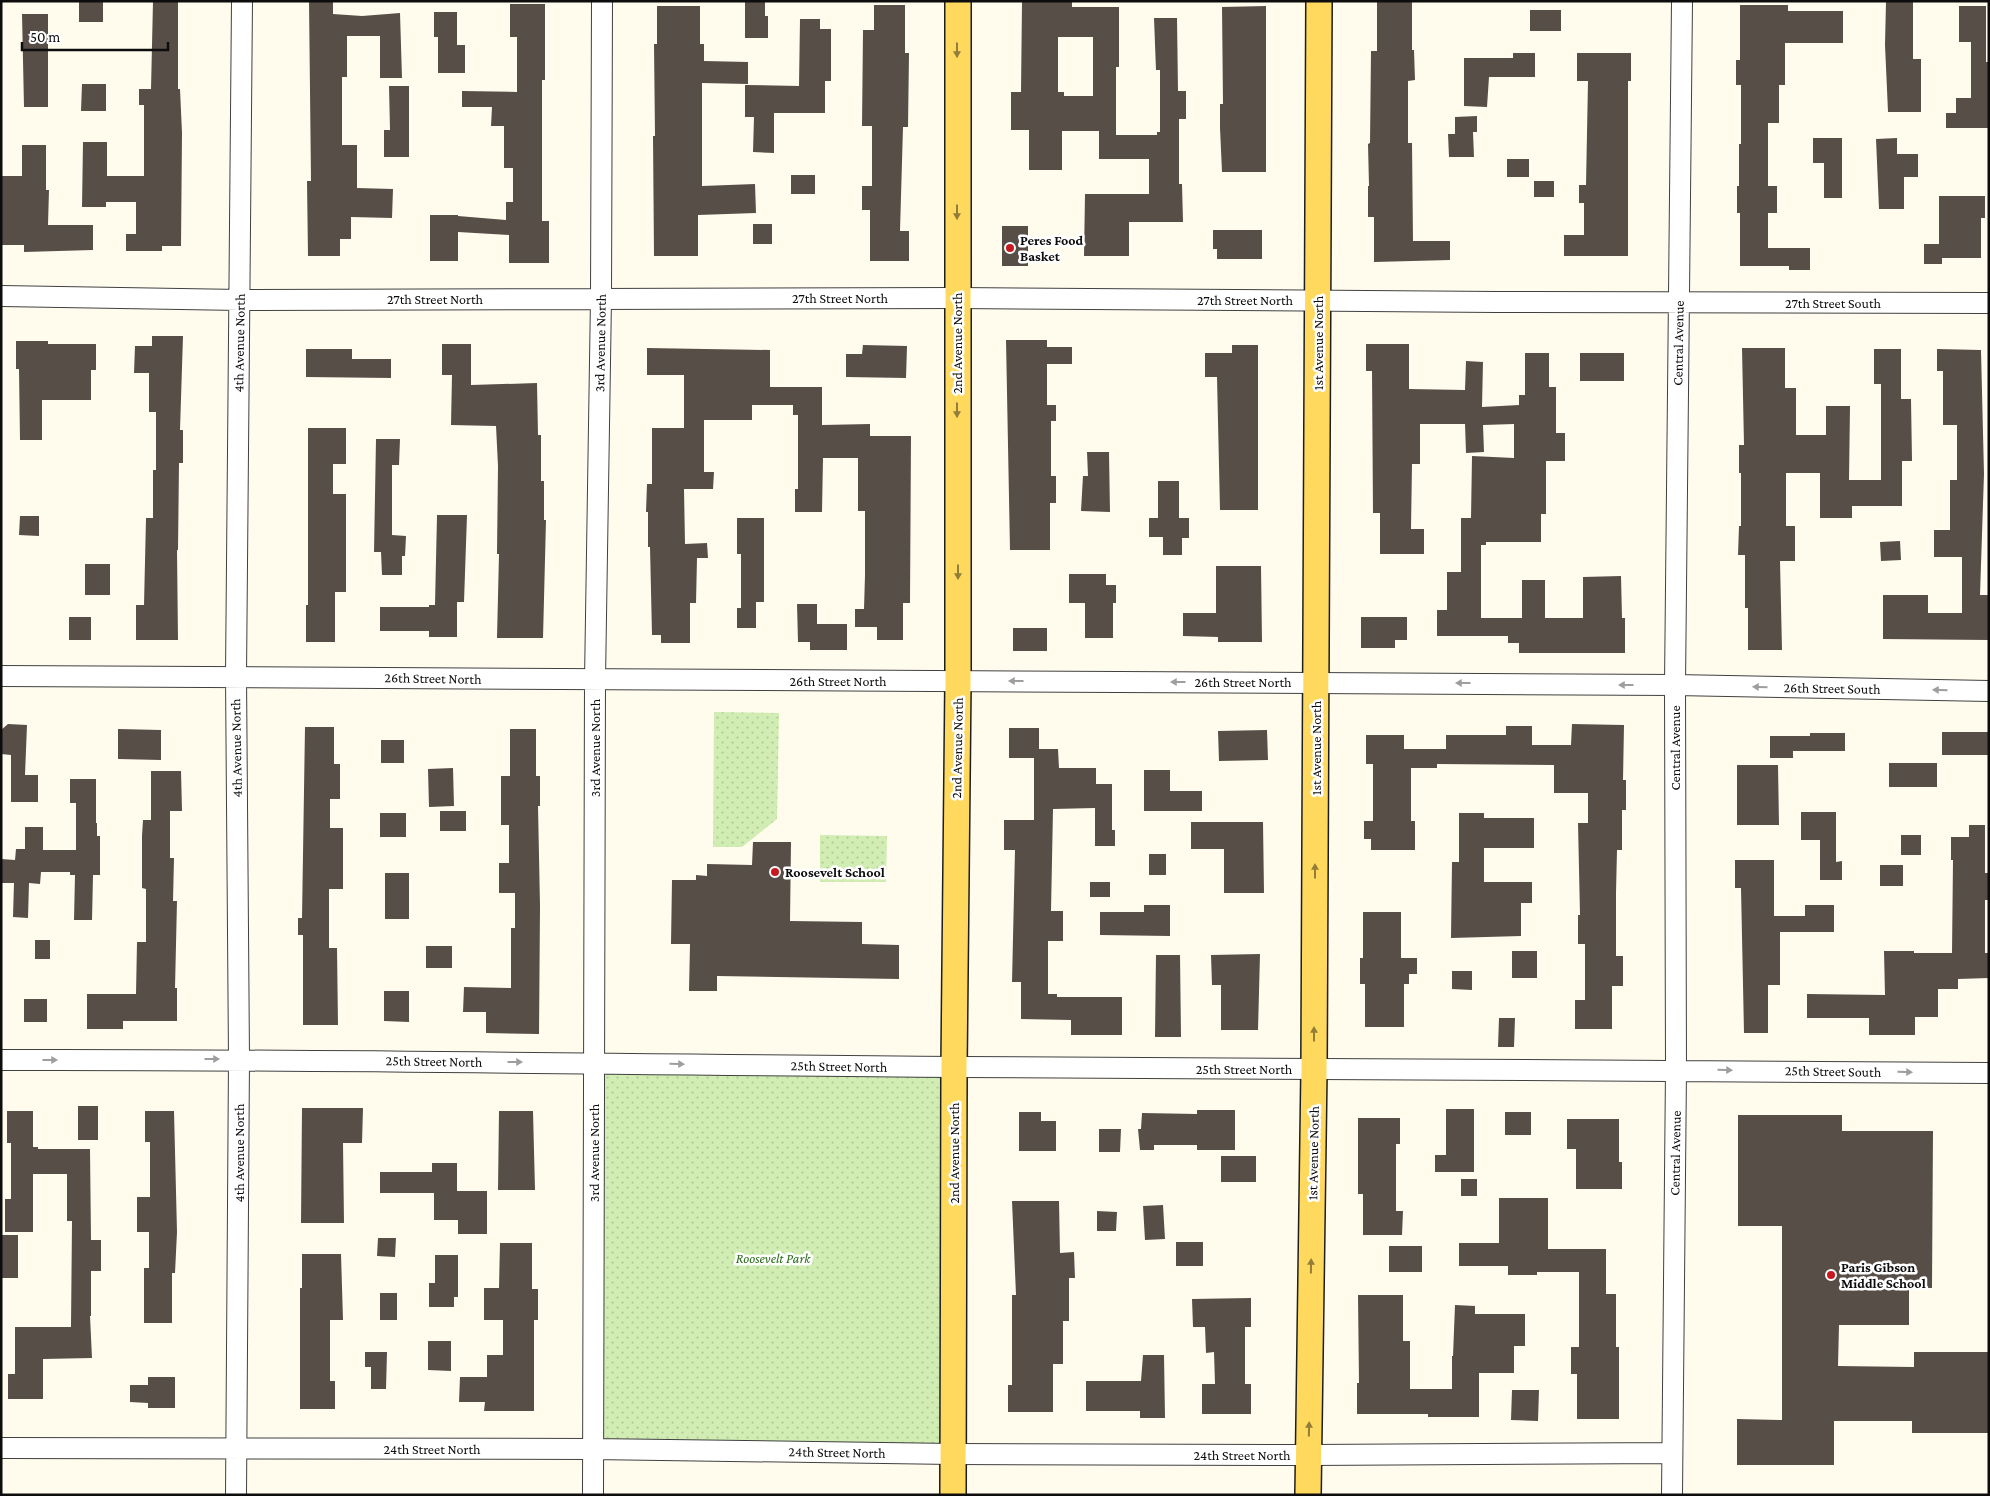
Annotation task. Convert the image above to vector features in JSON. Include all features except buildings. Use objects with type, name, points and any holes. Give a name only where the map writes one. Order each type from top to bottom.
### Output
[{"type":"main road","name":"2nd Avenue North","points":[[953,1495],[954,1067],[958,681],[958,1]]},
{"type":"main road","name":"1st Avenue North","points":[[1308,1495],[1314,1070],[1319,1]]},
{"type":"street","name":"4th Avenue North","points":[[236,1495],[239,1059],[236,676],[242,1]]},
{"type":"street","name":"3rd Avenue North","points":[[592,1495],[595,680],[601,298],[602,1]]},
{"type":"street","name":"Central Avenue","points":[[1672,1495],[1676,1069],[1675,685],[1682,1]]},
{"type":"street","name":"27th Street North","points":[[1,296],[240,300],[957,298],[1678,303]]},
{"type":"street","name":"27th Street South","points":[[1678,303],[1989,303]]},
{"type":"street","name":"26th Street North","points":[[1,676],[1675,685]]},
{"type":"street","name":"26th Street South","points":[[1675,685],[1989,691]]},
{"type":"street","name":"25th Street North","points":[[1,1060],[239,1059],[1314,1070],[1676,1069]]},
{"type":"street","name":"25th Street South","points":[[1676,1069],[1989,1073]]},
{"type":"street","name":"24th Street North","points":[[1,1448],[592,1449],[953,1454],[1672,1453]]},
{"type":"green space","points":[[714,712],[779,713],[777,819],[742,847],[713,847]]},
{"type":"green space","points":[[820,835],[887,836],[886,882],[820,882]]},
{"type":"green space","name":"Roosevelt Park","points":[[594,1063],[954,1067],[953,1454],[593,1449]]},
{"type":"place","name":"Peres Food Basket","points":[[1010,248]]},
{"type":"place","name":"Roosevelt School","points":[[775,872]]},
{"type":"place","name":"Paris Gibson Middle School","points":[[1831,1275]]}]
